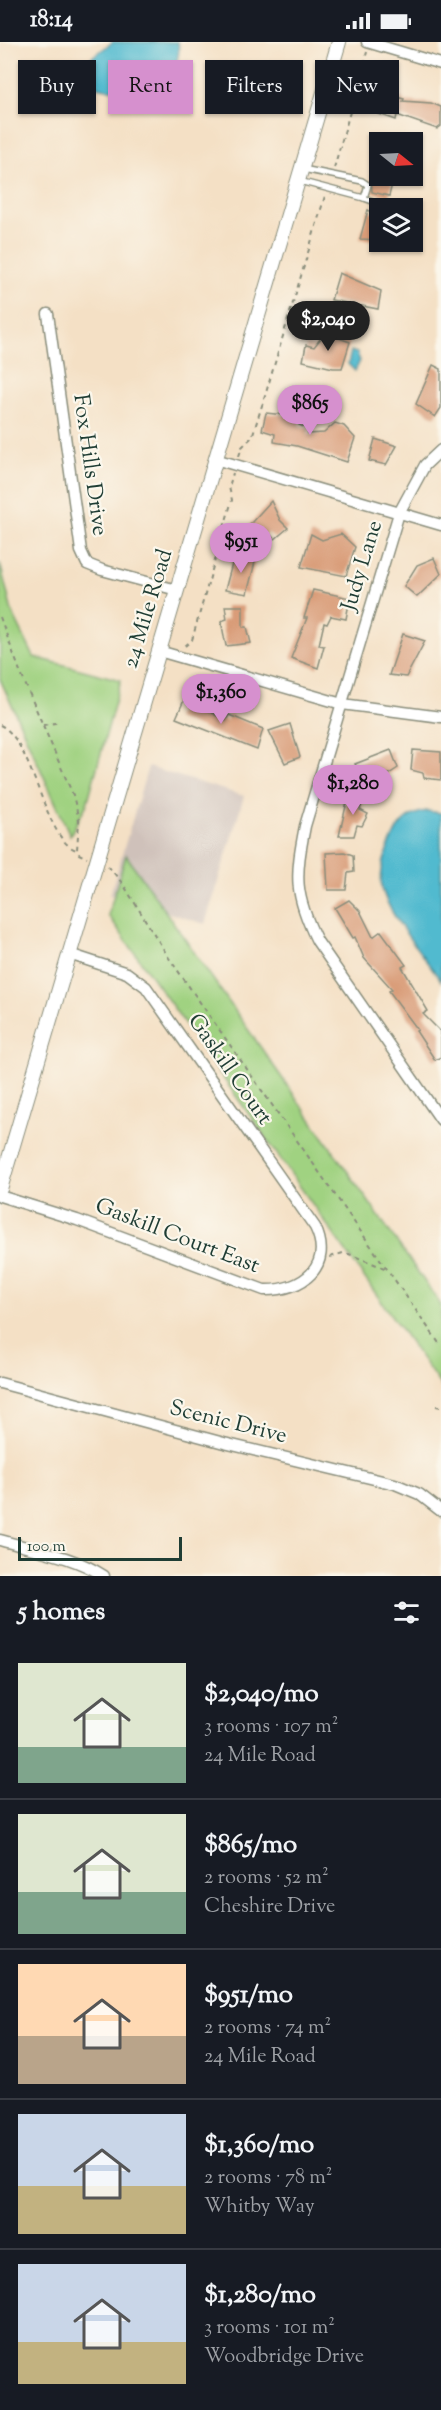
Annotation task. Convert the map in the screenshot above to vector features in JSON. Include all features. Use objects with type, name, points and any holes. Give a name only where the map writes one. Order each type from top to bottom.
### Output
[{"type":"street","name":"24 Mile Road","points":[[0,1189],[339,42]]},
{"type":"street","points":[[369,42],[441,64]]},
{"type":"street","name":"Fox Hills Drive","points":[[48,314],[81,551],[87,564],[177,590]]},
{"type":"street","name":"Judy Lane","points":[[441,450],[424,465],[399,513],[305,826],[297,879],[300,902],[317,941],[441,1120]]},
{"type":"street","points":[[215,459],[441,525]]},
{"type":"street","points":[[159,651],[342,704],[441,717]]},
{"type":"street","name":"Gaskill Court","points":[[69,954],[127,973],[146,987],[315,1227],[322,1248],[320,1260]]},
{"type":"street","name":"Gaskill Court East","points":[[0,1196],[77,1220],[264,1290],[277,1290],[305,1280],[320,1260]]},
{"type":"street","name":"Scenic Drive","points":[[0,1383],[224,1443],[395,1484],[419,1494],[441,1511]]},
{"type":"street","points":[[0,1540],[66,1559],[104,1576]]},
{"type":"lane","points":[[299,175],[332,174],[362,181],[368,185],[364,198]]},
{"type":"lane","points":[[299,175],[328,188],[369,200]]},
{"type":"path","points":[[332,174],[369,42]]},
{"type":"path","points":[[180,657],[183,648],[192,640],[232,500],[229,487],[242,447],[252,437],[328,188]]},
{"type":"path","points":[[0,617],[77,807],[80,820],[77,850]]},
{"type":"path","points":[[43,725],[60,722]]},
{"type":"path","points":[[0,725],[5,727],[17,742],[66,845],[77,850],[79,854],[113,870],[169,958],[441,1346]]},
{"type":"path","points":[[320,1260],[343,1253],[387,1269]]},
{"type":"path","points":[[436,1406],[441,1407]]},
{"type":"shaded area","points":[[148,767],[244,796],[205,924],[110,895]]},
{"type":"green space","points":[[0,563],[12,612],[34,657],[121,680],[87,804],[70,835],[0,679]]},
{"type":"green space","points":[[126,855],[441,1305],[441,1386],[108,915]]},
{"type":"water","points":[[113,42],[178,42],[179,48],[177,60],[108,60],[108,89],[96,86],[96,60],[89,60]]},
{"type":"water","points":[[351,351],[357,353],[360,361],[355,371],[348,364]]},
{"type":"water","points":[[427,811],[441,813],[441,981],[391,910],[381,881],[382,868],[396,831],[410,816]]},
{"type":"building","points":[[399,98],[404,99],[403,101],[431,103],[441,107],[441,126],[437,129],[397,115],[396,120],[379,114],[399,114]]},
{"type":"building","points":[[372,186],[392,186],[389,196],[372,192]]},
{"type":"building","points":[[368,210],[369,239],[360,239]]},
{"type":"building","points":[[339,273],[381,291],[378,309],[331,300]]},
{"type":"building","points":[[325,333],[350,342],[342,368],[303,361],[306,345],[314,347]]},
{"type":"building","points":[[433,365],[441,369],[441,408],[435,417],[416,404]]},
{"type":"building","points":[[266,413],[302,417],[299,425],[309,429],[308,434],[324,433],[335,423],[344,426],[355,438],[347,462],[297,446],[274,442],[275,434],[262,430]]},
{"type":"building","points":[[375,439],[397,446],[386,465],[369,461]]},
{"type":"building","points":[[271,501],[280,520],[288,528],[275,539],[268,533],[251,548],[241,534]]},
{"type":"building","points":[[311,534],[322,540],[341,534],[355,547],[346,576],[301,567]]},
{"type":"building","points":[[235,553],[256,558],[247,594],[225,590]]},
{"type":"building","points":[[434,558],[441,574],[417,597],[404,586],[417,565]]},
{"type":"building","points":[[313,590],[350,598],[346,619],[331,616],[327,624],[324,623],[319,645],[324,646],[318,668],[291,658],[307,618],[304,618]]},
{"type":"building","points":[[225,606],[243,606],[243,627],[247,627],[251,643],[226,646],[221,621],[227,619]]},
{"type":"building","points":[[403,634],[425,641],[406,677],[389,675]]},
{"type":"building","points":[[185,698],[226,721],[229,715],[263,729],[257,750],[176,718]]},
{"type":"building","points":[[290,724],[300,757],[285,763],[269,731]]},
{"type":"building","points":[[391,750],[398,768],[383,778],[385,781],[368,787],[355,764]]},
{"type":"building","points":[[413,750],[441,752],[441,780],[424,778],[423,773],[411,770]]},
{"type":"building","points":[[349,793],[363,800],[360,810],[368,814],[362,826],[357,825],[354,836],[339,836]]},
{"type":"building","points":[[344,852],[353,855],[354,872],[348,873],[346,890],[328,890],[326,853]]},
{"type":"building","points":[[349,900],[360,911],[373,937],[381,931],[406,965],[402,967],[428,1011],[423,1014],[441,1032],[441,1057],[435,1060],[416,1031],[418,1030],[389,991],[392,989],[364,958],[355,937],[353,938],[335,908]]}]
